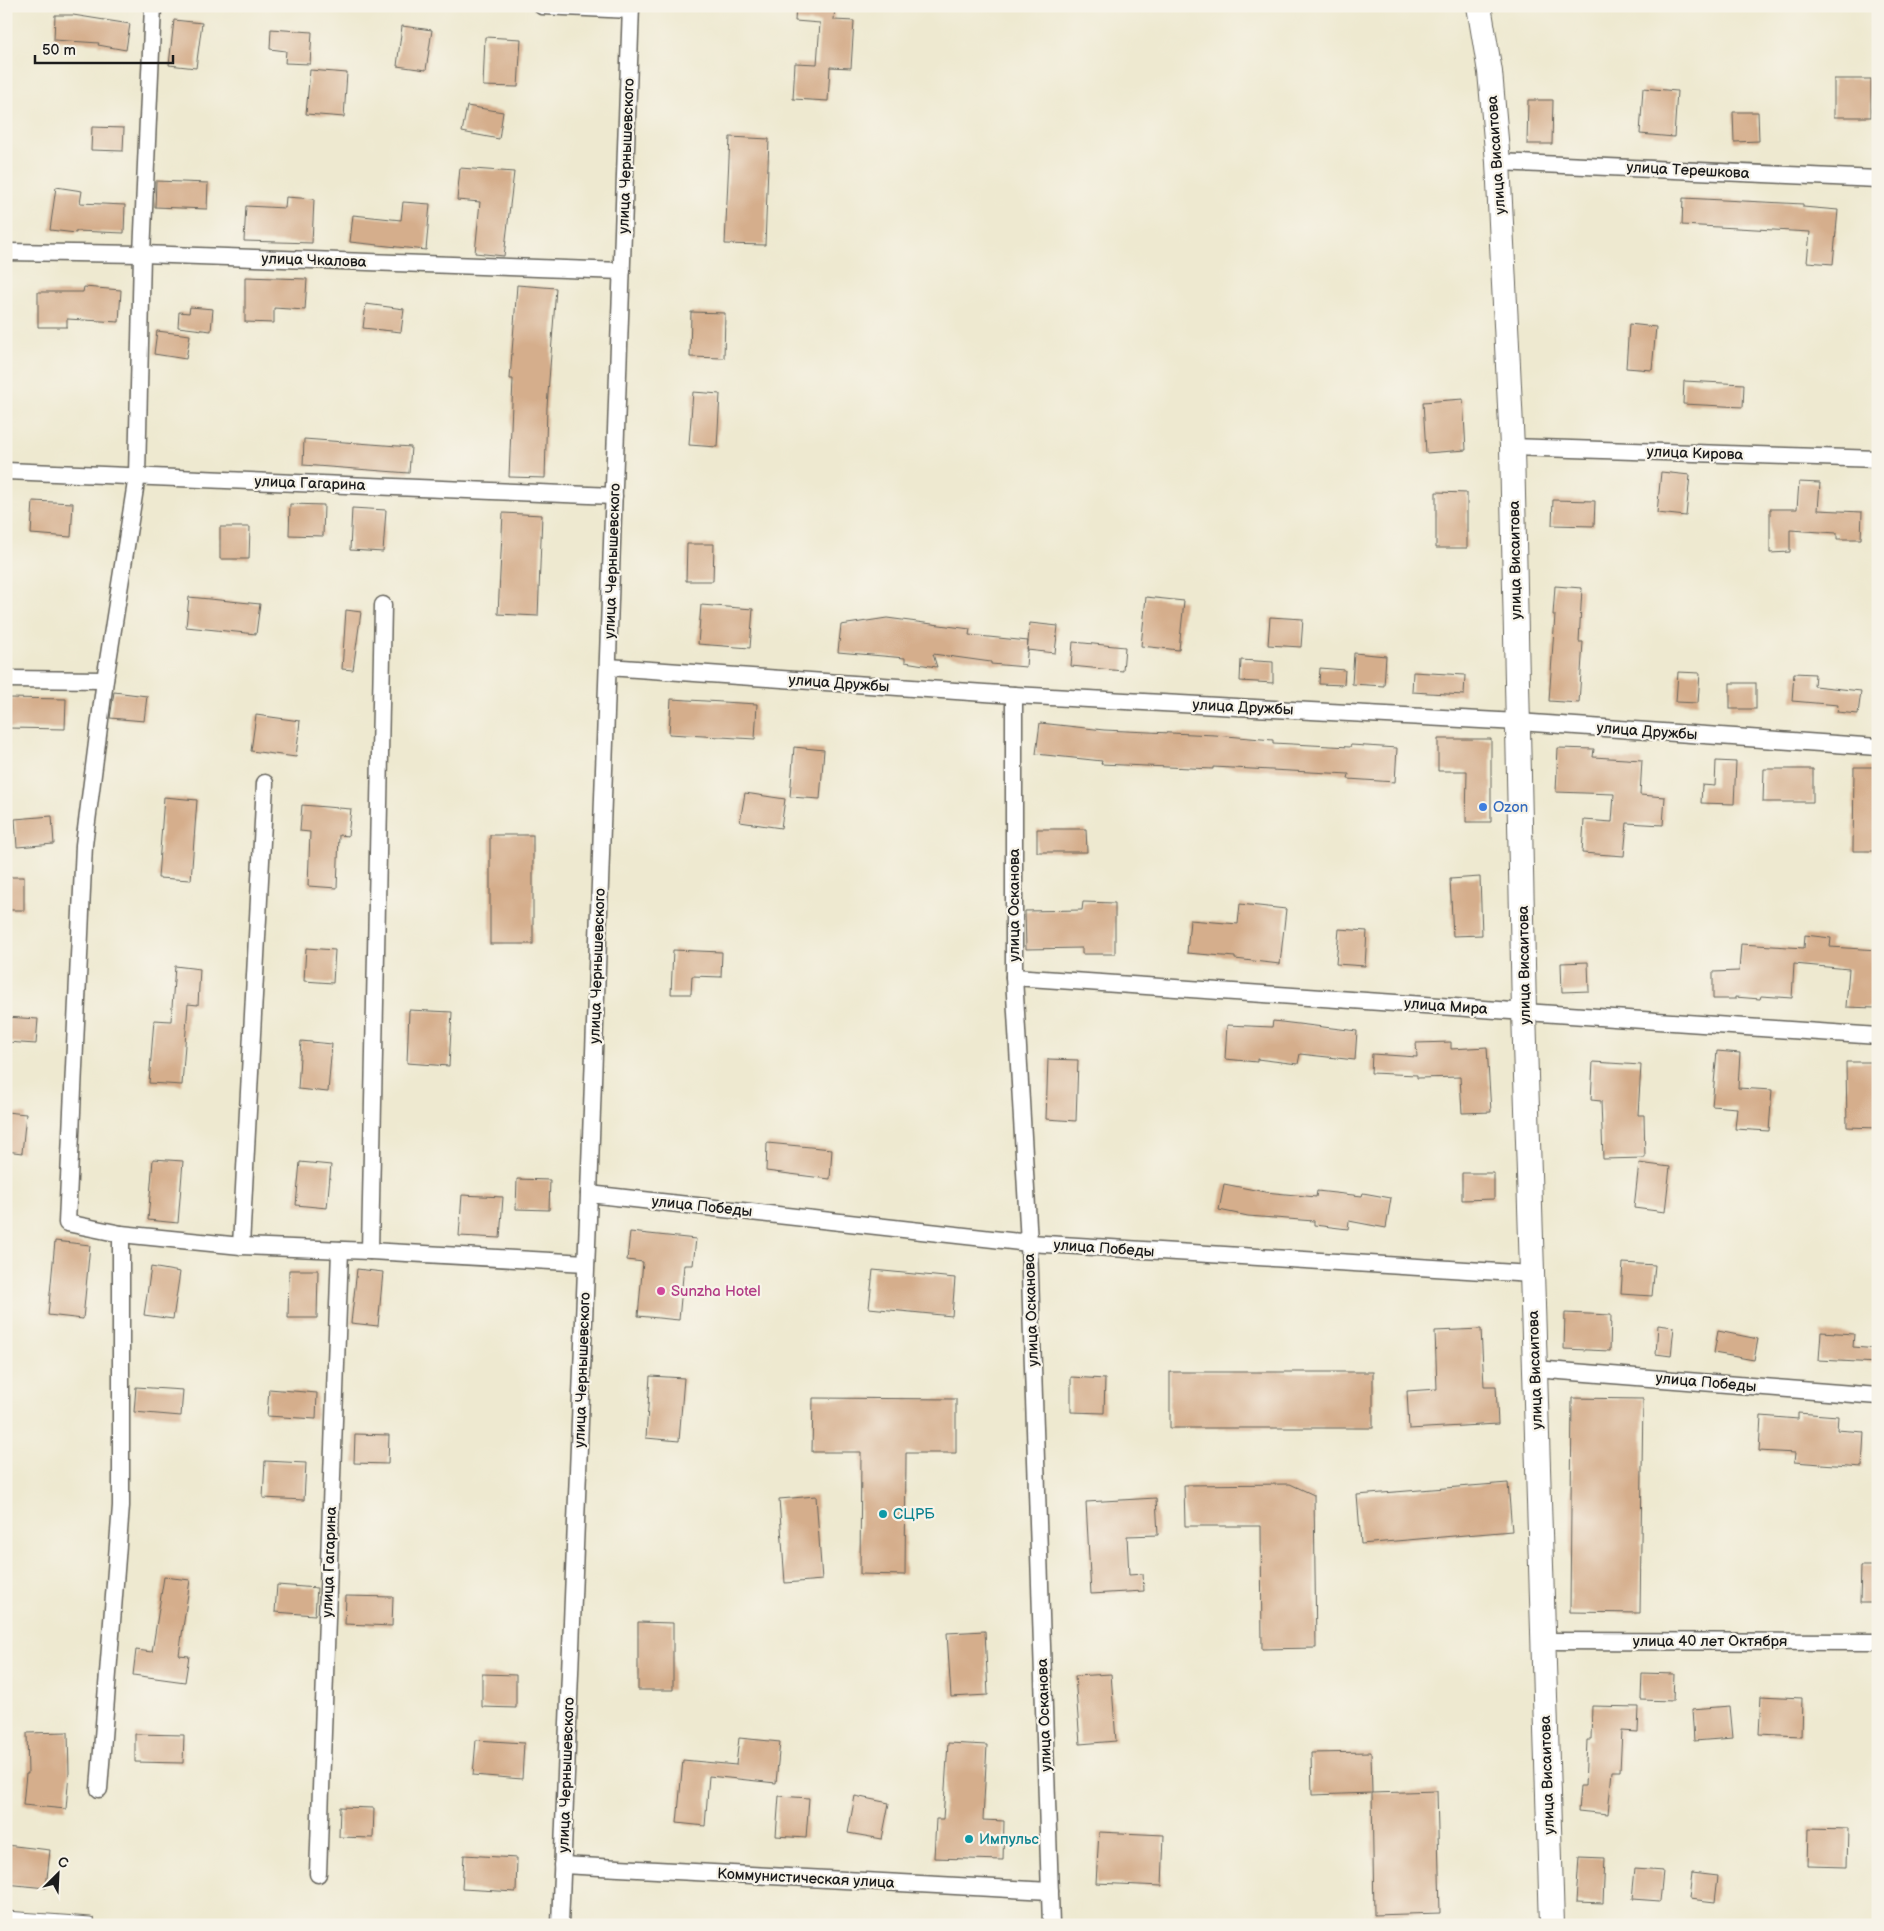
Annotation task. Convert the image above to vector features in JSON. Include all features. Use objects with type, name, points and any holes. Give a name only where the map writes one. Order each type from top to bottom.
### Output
[{"type":"street","points":[[153,6],[142,254],[137,476],[105,680],[84,845],[67,1223],[121,1234],[241,1246],[586,1263]]},
{"type":"street","points":[[542,6],[631,8]]},
{"type":"street","name":"улица Висаитова","points":[[1480,6],[1490,72],[1498,162],[1512,447],[1524,1011],[1552,1925]]},
{"type":"street","name":"улица Чернышевского","points":[[560,1925],[589,1194],[631,8]]},
{"type":"street","name":"улица Терешкова","points":[[1498,162],[1878,179]]},
{"type":"street","name":"улица Чкалова","points":[[6,252],[142,254],[622,271]]},
{"type":"street","name":"улица Кирова","points":[[1512,447],[1878,459]]},
{"type":"street","name":"улица Гагарина","points":[[6,471],[614,496]]},
{"type":"street","points":[[370,1251],[383,605]]},
{"type":"street","name":"улица Дружбы","points":[[608,667],[1014,695],[1518,722],[1878,747]]},
{"type":"street","points":[[6,679],[105,680]]},
{"type":"street","name":"улица Осканова","points":[[1014,695],[1014,977],[1029,1243],[1051,1925]]},
{"type":"street","points":[[241,1246],[265,783]]},
{"type":"street","name":"улица Мира","points":[[1014,977],[1878,1036]]},
{"type":"street","name":"улица Победы","points":[[589,1194],[1029,1243],[1532,1274]]},
{"type":"street","points":[[99,1789],[121,1506],[121,1234]]},
{"type":"street","name":"улица Гагарина","points":[[318,1874],[340,1250]]},
{"type":"street","name":"улица Победы","points":[[1535,1369],[1878,1396]]},
{"type":"street","name":"улица 40 лет Октября","points":[[1543,1641],[1878,1642]]},
{"type":"street","name":"Коммунистическая улица","points":[[562,1865],[1050,1891]]},
{"type":"lane","points":[[6,1916],[90,1922]]},
{"type":"building","points":[[796,6],[835,6],[834,20],[854,21],[851,68],[830,67],[828,101],[793,99],[795,63],[817,64],[820,23],[795,21]]},
{"type":"building","points":[[55,15],[73,15],[130,24],[126,50],[98,45],[99,43],[54,40]]},
{"type":"building","points":[[174,20],[202,23],[196,68],[169,65]]},
{"type":"building","points":[[402,26],[432,30],[426,70],[397,66]]},
{"type":"building","points":[[271,29],[312,32],[310,64],[285,63],[286,51],[270,49]]},
{"type":"building","points":[[485,37],[521,39],[518,87],[483,86]]},
{"type":"building","points":[[310,70],[347,73],[344,117],[306,114]]},
{"type":"building","points":[[1834,79],[1871,79],[1871,117],[1834,117]]},
{"type":"building","points":[[1643,88],[1677,91],[1674,137],[1640,134]]},
{"type":"building","points":[[1528,100],[1553,100],[1552,144],[1527,144]]},
{"type":"building","points":[[467,106],[503,112],[499,139],[462,132]]},
{"type":"building","points":[[1733,112],[1758,112],[1759,141],[1734,142]]},
{"type":"building","points":[[92,127],[124,128],[123,151],[91,150]]},
{"type":"building","points":[[730,137],[769,139],[765,245],[725,244]]},
{"type":"building","points":[[460,168],[514,172],[504,256],[475,253],[480,202],[457,200]]},
{"type":"building","points":[[156,181],[208,183],[207,209],[155,207]]},
{"type":"building","points":[[56,187],[82,191],[80,203],[125,205],[124,233],[76,231],[76,233],[50,230]]},
{"type":"building","points":[[286,197],[314,199],[312,243],[244,241],[246,206],[285,208]]},
{"type":"building","points":[[1683,198],[1803,204],[1803,207],[1838,210],[1833,264],[1807,262],[1810,232],[1682,225]]},
{"type":"building","points":[[403,202],[430,204],[426,250],[350,242],[353,215],[401,220]]},
{"type":"building","points":[[245,277],[307,279],[305,310],[274,308],[274,323],[245,322]]},
{"type":"building","points":[[517,285],[556,288],[547,407],[545,478],[509,477],[513,379],[510,379]]},
{"type":"building","points":[[84,287],[121,290],[119,322],[67,319],[67,327],[38,327],[38,292],[83,292]]},
{"type":"building","points":[[366,304],[404,309],[401,332],[363,328]]},
{"type":"building","points":[[190,307],[213,309],[211,331],[178,327],[179,312],[189,313]]},
{"type":"building","points":[[691,312],[725,313],[724,358],[690,357]]},
{"type":"building","points":[[1629,324],[1656,327],[1652,370],[1626,368]]},
{"type":"building","points":[[157,331],[190,335],[186,359],[154,354]]},
{"type":"building","points":[[1684,381],[1744,384],[1743,407],[1683,404]]},
{"type":"building","points":[[693,392],[720,394],[717,447],[689,445]]},
{"type":"building","points":[[1463,399],[1466,450],[1426,453],[1423,402]]},
{"type":"building","points":[[304,439],[411,447],[409,473],[303,465]]},
{"type":"building","points":[[1661,472],[1690,475],[1686,516],[1657,513]]},
{"type":"building","points":[[1799,482],[1820,483],[1818,510],[1862,512],[1861,539],[1837,539],[1837,533],[1790,530],[1790,552],[1770,553],[1770,509],[1797,509]]},
{"type":"building","points":[[1436,492],[1467,493],[1467,548],[1436,548]]},
{"type":"building","points":[[1553,500],[1595,501],[1594,526],[1552,525]]},
{"type":"building","points":[[33,501],[73,503],[71,537],[31,534]]},
{"type":"building","points":[[290,504],[324,505],[323,536],[289,535]]},
{"type":"building","points":[[352,508],[386,510],[383,552],[350,550]]},
{"type":"building","points":[[503,513],[542,515],[538,616],[498,614]]},
{"type":"building","points":[[220,527],[250,527],[249,559],[220,559]]},
{"type":"building","points":[[687,544],[714,544],[713,581],[686,581]]},
{"type":"building","points":[[1555,586],[1582,588],[1579,642],[1583,642],[1579,703],[1549,701],[1555,615],[1553,615]]},
{"type":"building","points":[[189,597],[260,604],[256,634],[186,627]]},
{"type":"building","points":[[1146,597],[1184,601],[1179,650],[1141,646]]},
{"type":"building","points":[[701,605],[753,609],[750,648],[698,644]]},
{"type":"building","points":[[346,610],[361,612],[353,670],[342,669]]},
{"type":"building","points":[[1270,617],[1303,619],[1301,647],[1268,645]]},
{"type":"building","points":[[887,618],[970,629],[969,635],[1028,641],[1026,667],[991,664],[991,662],[933,654],[937,667],[905,662],[905,658],[838,652],[841,625]]},
{"type":"building","points":[[1030,623],[1058,626],[1055,653],[1027,650]]},
{"type":"building","points":[[1073,642],[1125,647],[1123,671],[1071,666]]},
{"type":"building","points":[[1354,653],[1386,656],[1384,686],[1352,684]]},
{"type":"building","points":[[1241,660],[1273,662],[1273,683],[1240,681]]},
{"type":"building","points":[[1320,668],[1345,670],[1344,685],[1319,684]]},
{"type":"building","points":[[1413,672],[1465,675],[1464,695],[1412,692]]},
{"type":"building","points":[[1678,672],[1700,673],[1698,703],[1676,702]]},
{"type":"building","points":[[1794,673],[1815,674],[1814,686],[1861,691],[1858,714],[1837,712],[1838,705],[1792,701]]},
{"type":"building","points":[[1730,683],[1756,683],[1756,709],[1730,709]]},
{"type":"building","points":[[114,692],[147,696],[144,721],[110,718]]},
{"type":"building","points":[[8,698],[66,699],[65,729],[8,728]]},
{"type":"building","points":[[671,699],[757,704],[755,739],[669,734]]},
{"type":"building","points":[[256,715],[300,721],[296,757],[251,751]]},
{"type":"building","points":[[1040,723],[1104,730],[1215,735],[1273,740],[1273,743],[1397,748],[1395,782],[1348,779],[1349,774],[1213,767],[1213,769],[1101,764],[1102,761],[1036,754]]},
{"type":"building","points":[[1438,739],[1491,739],[1491,822],[1466,822],[1467,771],[1438,771]]},
{"type":"building","points":[[794,747],[824,750],[820,799],[790,797]]},
{"type":"building","points":[[1558,748],[1594,749],[1593,757],[1642,760],[1640,795],[1665,797],[1663,825],[1627,823],[1624,856],[1582,853],[1584,820],[1612,822],[1614,794],[1556,792]]},
{"type":"building","points":[[1716,761],[1736,762],[1734,804],[1701,803],[1702,785],[1715,786]]},
{"type":"building","points":[[1854,767],[1878,767],[1878,851],[1853,851]]},
{"type":"building","points":[[1764,769],[1813,769],[1813,802],[1763,802]]},
{"type":"building","points":[[745,793],[785,799],[781,828],[740,822]]},
{"type":"building","points":[[164,797],[197,800],[191,880],[158,878]]},
{"type":"building","points":[[302,805],[351,809],[348,836],[339,835],[337,888],[308,886],[310,832],[300,831]]},
{"type":"building","points":[[52,816],[54,844],[17,847],[15,819]]},
{"type":"building","points":[[1037,829],[1086,829],[1087,852],[1037,852]]},
{"type":"building","points":[[490,835],[533,835],[533,944],[490,944]]},
{"type":"building","points":[[6,877],[24,877],[24,910],[6,910]]},
{"type":"building","points":[[1480,877],[1482,935],[1453,936],[1450,879]]},
{"type":"building","points":[[1083,902],[1115,903],[1115,954],[1082,954],[1082,948],[1026,949],[1025,911],[1082,910]]},
{"type":"building","points":[[1240,904],[1286,909],[1280,964],[1235,959],[1235,957],[1187,953],[1190,920],[1238,924]]},
{"type":"building","points":[[1339,929],[1367,931],[1365,966],[1336,964]]},
{"type":"building","points":[[1805,935],[1831,938],[1830,947],[1878,950],[1875,1008],[1846,1007],[1849,969],[1794,964],[1792,998],[1761,996],[1760,999],[1735,997],[1735,999],[1713,999],[1713,972],[1739,971],[1741,944],[1804,948]]},
{"type":"building","points":[[306,948],[335,950],[333,983],[304,981]]},
{"type":"building","points":[[673,950],[722,952],[721,977],[692,976],[691,994],[671,994]]},
{"type":"building","points":[[1588,962],[1589,991],[1562,992],[1561,963]]},
{"type":"building","points":[[175,966],[200,969],[198,1005],[188,1004],[182,1085],[149,1083],[154,1020],[171,1021]]},
{"type":"building","points":[[409,1010],[452,1012],[449,1066],[407,1063]]},
{"type":"building","points":[[6,1017],[38,1019],[36,1044],[6,1042]]},
{"type":"building","points":[[1273,1021],[1357,1031],[1355,1060],[1300,1054],[1298,1064],[1257,1059],[1257,1062],[1225,1059],[1227,1025],[1272,1027]]},
{"type":"building","points":[[301,1041],[332,1044],[328,1092],[298,1089]]},
{"type":"building","points":[[1451,1042],[1451,1049],[1487,1047],[1491,1112],[1462,1113],[1460,1077],[1417,1078],[1417,1075],[1371,1073],[1372,1054],[1417,1057],[1416,1043]]},
{"type":"building","points":[[1717,1051],[1740,1053],[1738,1088],[1772,1090],[1769,1131],[1735,1129],[1737,1108],[1712,1106]]},
{"type":"building","points":[[1048,1059],[1078,1060],[1076,1121],[1046,1119]]},
{"type":"building","points":[[1593,1062],[1641,1065],[1638,1115],[1644,1115],[1645,1158],[1603,1159],[1601,1101],[1591,1100]]},
{"type":"building","points":[[1846,1062],[1878,1062],[1878,1128],[1847,1127]]},
{"type":"building","points":[[6,1112],[26,1114],[22,1153],[6,1151]]},
{"type":"building","points":[[767,1143],[832,1149],[830,1179],[766,1171]]},
{"type":"building","points":[[153,1159],[183,1161],[178,1223],[148,1220]]},
{"type":"building","points":[[300,1162],[331,1165],[327,1208],[296,1205]]},
{"type":"building","points":[[1639,1163],[1670,1167],[1665,1212],[1634,1208]]},
{"type":"building","points":[[1462,1173],[1494,1173],[1494,1199],[1462,1200]]},
{"type":"building","points":[[517,1179],[550,1180],[549,1210],[516,1209]]},
{"type":"building","points":[[1224,1184],[1265,1192],[1316,1197],[1317,1191],[1362,1196],[1363,1193],[1391,1198],[1386,1228],[1349,1221],[1348,1229],[1314,1225],[1314,1221],[1248,1216],[1219,1210]]},
{"type":"building","points":[[462,1195],[503,1197],[500,1238],[459,1236]]},
{"type":"building","name":"Sunzha Hotel","points":[[630,1232],[696,1239],[693,1265],[684,1265],[679,1320],[638,1316],[643,1262],[627,1260]]},
{"type":"building","points":[[55,1241],[90,1245],[83,1319],[48,1315]]},
{"type":"building","points":[[1623,1263],[1655,1265],[1652,1296],[1621,1294]]},
{"type":"building","points":[[151,1267],[180,1272],[173,1319],[144,1315]]},
{"type":"building","points":[[357,1269],[383,1272],[378,1326],[351,1323]]},
{"type":"building","points":[[289,1270],[318,1270],[317,1318],[288,1318]]},
{"type":"building","points":[[873,1270],[955,1278],[952,1316],[869,1308]]},
{"type":"building","points":[[1565,1313],[1611,1315],[1610,1351],[1564,1349]]},
{"type":"building","points":[[1658,1325],[1674,1327],[1671,1356],[1656,1354]]},
{"type":"building","points":[[1481,1329],[1484,1386],[1496,1386],[1498,1424],[1409,1429],[1407,1391],[1437,1389],[1435,1331]]},
{"type":"building","points":[[1718,1331],[1758,1339],[1754,1360],[1714,1353]]},
{"type":"building","points":[[1821,1332],[1854,1334],[1853,1347],[1878,1349],[1878,1363],[1819,1360]]},
{"type":"building","points":[[1170,1372],[1373,1372],[1373,1428],[1170,1428]]},
{"type":"building","points":[[650,1376],[684,1378],[679,1441],[646,1438]]},
{"type":"building","points":[[1071,1377],[1105,1379],[1104,1413],[1071,1412]]},
{"type":"building","points":[[136,1387],[183,1390],[181,1416],[134,1412]]},
{"type":"building","points":[[269,1389],[317,1393],[316,1419],[267,1416]]},
{"type":"building","name":"СЦРБ","points":[[813,1398],[956,1399],[956,1453],[906,1453],[905,1575],[860,1574],[861,1452],[812,1452]]},
{"type":"building","points":[[1572,1398],[1643,1399],[1640,1613],[1570,1612]]},
{"type":"building","points":[[1798,1413],[1838,1416],[1837,1430],[1864,1432],[1862,1467],[1794,1462],[1795,1453],[1759,1451],[1761,1416],[1798,1419]]},
{"type":"building","points":[[355,1434],[389,1435],[388,1464],[354,1463]]},
{"type":"building","points":[[265,1461],[306,1463],[304,1500],[263,1498]]},
{"type":"building","points":[[1508,1483],[1512,1531],[1361,1544],[1357,1495]]},
{"type":"building","points":[[1290,1484],[1314,1495],[1316,1648],[1262,1649],[1261,1526],[1185,1526],[1184,1485]]},
{"type":"building","points":[[816,1496],[822,1580],[785,1583],[779,1499]]},
{"type":"building","points":[[1156,1498],[1158,1535],[1127,1536],[1129,1575],[1143,1574],[1144,1591],[1091,1594],[1086,1502]]},
{"type":"building","points":[[1861,1566],[1878,1566],[1878,1603],[1860,1603]]},
{"type":"building","points":[[164,1577],[190,1580],[179,1655],[189,1656],[185,1682],[133,1675],[136,1650],[152,1652]]},
{"type":"building","points":[[277,1585],[317,1588],[315,1615],[275,1612]]},
{"type":"building","points":[[346,1596],[393,1597],[392,1626],[345,1624]]},
{"type":"building","points":[[638,1622],[673,1623],[673,1690],[638,1690]]},
{"type":"building","points":[[985,1631],[988,1695],[951,1697],[947,1633]]},
{"type":"building","points":[[1642,1673],[1674,1674],[1673,1701],[1641,1700]]},
{"type":"building","points":[[482,1674],[516,1675],[516,1708],[482,1707]]},
{"type":"building","points":[[1111,1674],[1116,1741],[1080,1744],[1075,1676]]},
{"type":"building","points":[[1761,1696],[1802,1698],[1801,1736],[1759,1734]]},
{"type":"building","points":[[1592,1706],[1639,1707],[1638,1732],[1622,1731],[1620,1771],[1612,1771],[1608,1814],[1578,1811],[1580,1786],[1585,1786],[1587,1740],[1591,1740]]},
{"type":"building","points":[[1730,1706],[1733,1738],[1694,1741],[1692,1709]]},
{"type":"building","points":[[68,1732],[69,1773],[66,1809],[23,1805],[26,1774],[28,1774],[27,1733]]},
{"type":"building","points":[[135,1734],[184,1735],[183,1763],[135,1762]]},
{"type":"building","points":[[739,1738],[780,1742],[776,1783],[709,1776],[705,1826],[677,1823],[683,1760],[736,1765]]},
{"type":"building","points":[[476,1740],[524,1743],[522,1779],[473,1775]]},
{"type":"building","points":[[948,1743],[987,1745],[983,1820],[1004,1821],[1003,1860],[934,1858],[936,1819],[943,1819]]},
{"type":"building","points":[[1371,1752],[1372,1793],[1312,1795],[1311,1753]]},
{"type":"building","points":[[1437,1791],[1440,1913],[1374,1915],[1372,1793]]},
{"type":"building","points":[[779,1796],[809,1798],[806,1838],[776,1836]]},
{"type":"building","points":[[855,1796],[889,1803],[882,1839],[848,1833]]},
{"type":"building","points":[[340,1807],[374,1808],[373,1838],[339,1837]]},
{"type":"building","points":[[1809,1828],[1848,1829],[1847,1867],[1808,1866]]},
{"type":"building","points":[[1099,1832],[1164,1835],[1162,1886],[1096,1883]]},
{"type":"building","points":[[6,1845],[50,1850],[46,1888],[6,1884]]},
{"type":"building","points":[[464,1855],[517,1858],[516,1892],[462,1889]]},
{"type":"building","points":[[1579,1857],[1605,1858],[1603,1903],[1576,1902]]},
{"type":"building","points":[[1635,1869],[1663,1871],[1660,1901],[1632,1899]]},
{"type":"building","points":[[1692,1873],[1718,1876],[1715,1902],[1689,1899]]},
{"type":"place","name":"Ozon","points":[[1483,807]]},
{"type":"place","name":"Sunzha Hotel","points":[[661,1291]]},
{"type":"place","name":"СЦРБ","points":[[883,1514]]},
{"type":"place","name":"Импульс","points":[[969,1839]]}]
